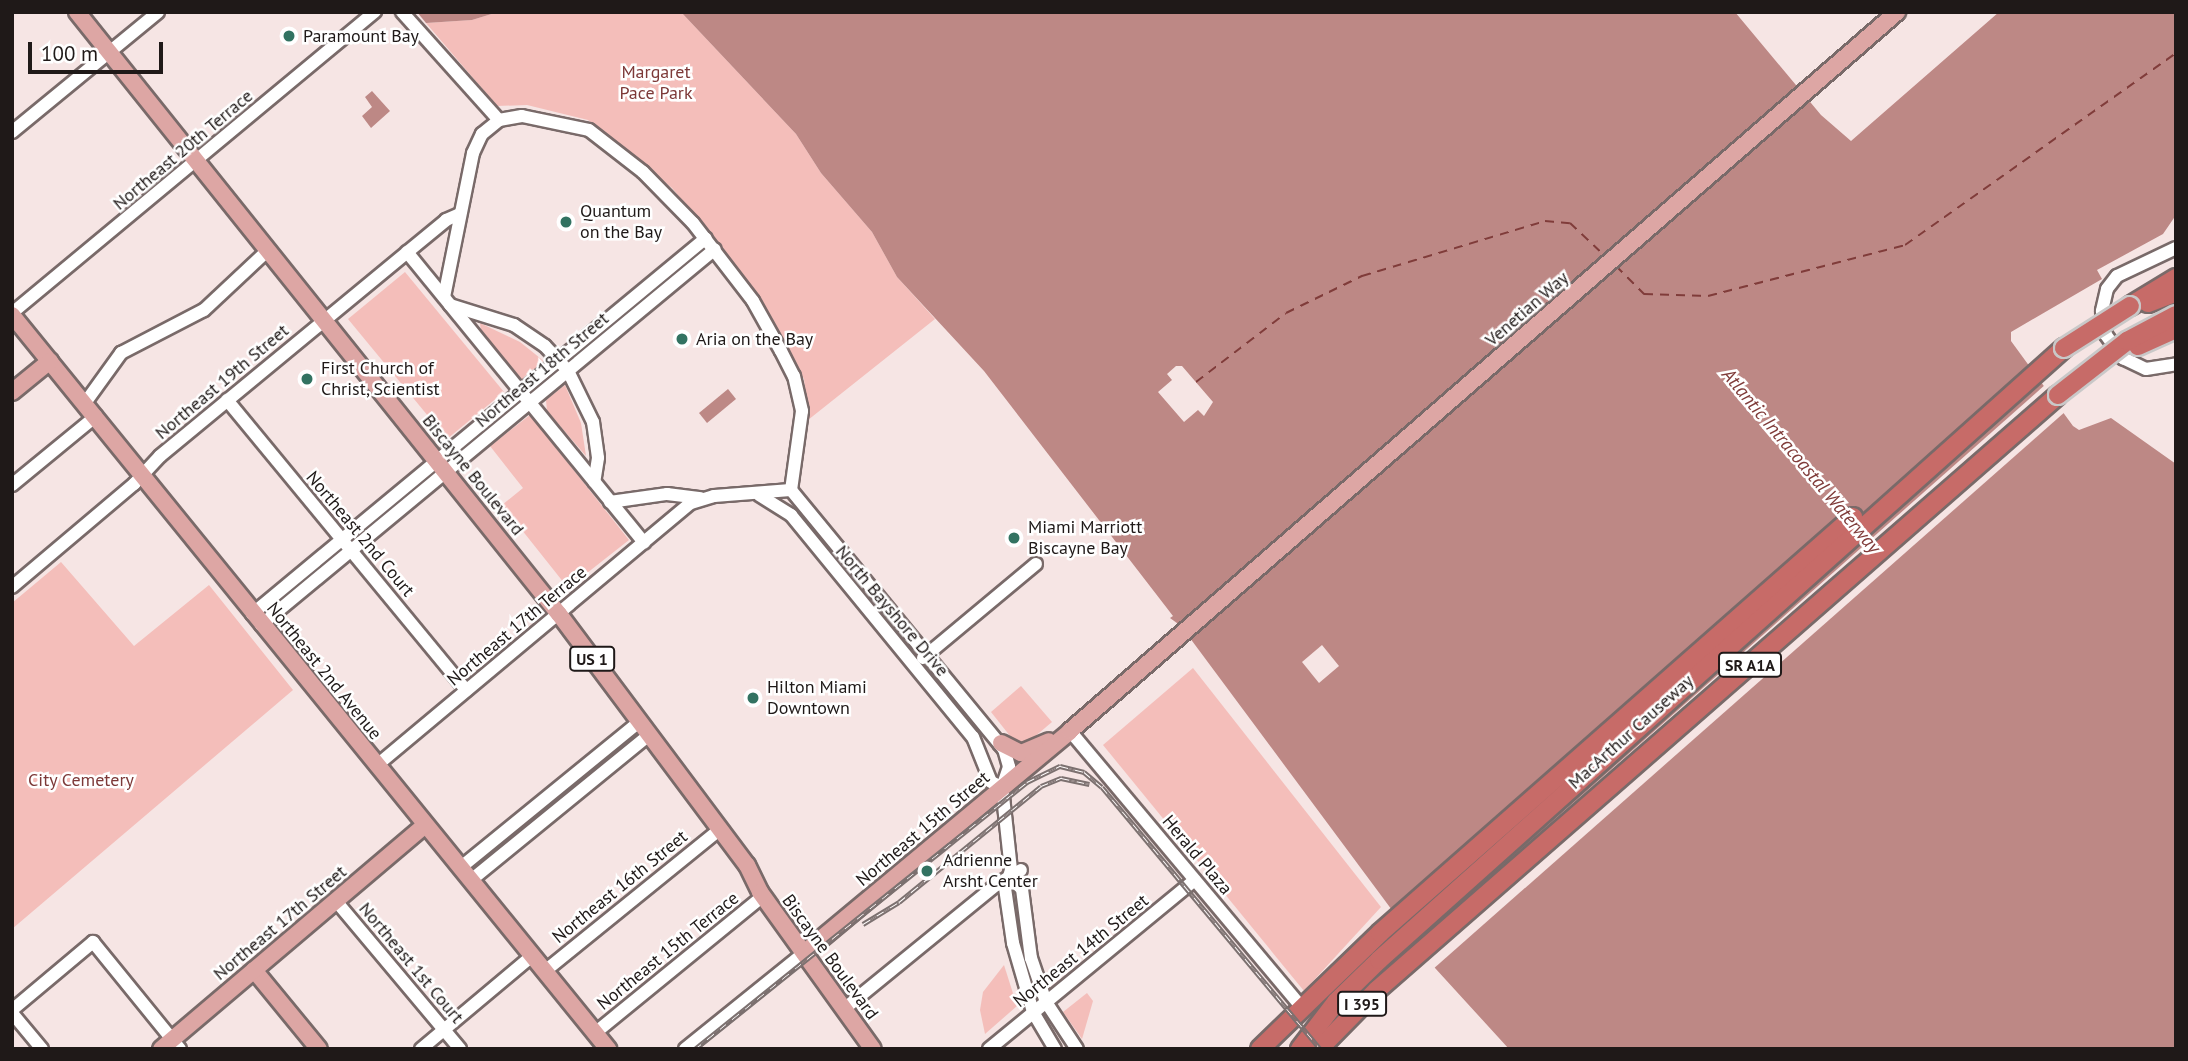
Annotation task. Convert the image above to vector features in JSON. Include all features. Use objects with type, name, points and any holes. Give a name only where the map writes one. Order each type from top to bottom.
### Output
[{"type":"highway","name":"MacArthur Causeway","points":[[1353,985],[1924,468],[2064,348],[2130,306],[2173,284]]},
{"type":"highway","points":[[2057,395],[2127,341],[2176,314]]},
{"type":"highway","name":"MacArthur Causeway","points":[[1319,1049],[1440,934],[2057,395],[2109,362],[2176,329]]},
{"type":"highway","points":[[1260,1049],[1380,933],[1802,560],[1899,478],[1924,468]]},
{"type":"highway","name":"I 395","points":[[1300,1049],[1353,985]]},
{"type":"main road","name":"Biscayne Boulevard","points":[[77,12],[559,614],[720,835],[747,865],[760,891],[873,1049]]},
{"type":"main road","name":"Venetian Way","points":[[1182,634],[1897,12]]},
{"type":"main road","name":"Northeast 2nd Avenue","points":[[12,314],[424,826],[608,1049]]},
{"type":"main road","points":[[12,392],[50,361]]},
{"type":"main road","name":"Northeast 15th Street","points":[[804,953],[1182,634]]},
{"type":"main road","points":[[1000,743],[1021,753],[1070,731]]},
{"type":"main road","name":"Northeast 17th Street","points":[[171,1045],[254,970],[424,826]]},
{"type":"main road","points":[[254,970],[319,1049]]},
{"type":"street","points":[[12,132],[158,12]]},
{"type":"street","name":"Northeast 20th Terrace","points":[[12,314],[376,12]]},
{"type":"street","points":[[402,12],[499,120]]},
{"type":"street","points":[[447,301],[460,214],[477,141],[499,120],[522,116],[589,130],[643,172],[715,249],[753,301],[800,394],[800,440],[791,490],[759,495],[701,498],[687,494],[610,502]]},
{"type":"street","name":"Northeast 19th Street","points":[[12,587],[323,320],[446,219],[460,214]]},
{"type":"street","name":"Northeast 18th Street","points":[[257,620],[351,551],[521,391],[706,238]]},
{"type":"street","points":[[2176,248],[2122,272],[2107,289],[2102,306],[2106,335],[2123,358],[2146,369],[2176,364]]},
{"type":"street","name":"Northeast 18th Street","points":[[257,620],[341,540],[530,402],[715,249]]},
{"type":"street","points":[[12,485],[90,410],[121,352],[204,310],[267,251]]},
{"type":"street","points":[[407,252],[643,543]]},
{"type":"street","points":[[447,301],[514,325],[559,360],[568,371],[593,422],[598,458],[594,482]]},
{"type":"street","points":[[614,315],[622,326]]},
{"type":"street","name":"Northeast 2nd Court","points":[[227,400],[466,690]]},
{"type":"street","name":"North Bayshore Drive","points":[[791,490],[1000,743],[1009,767],[1002,787],[1016,874],[1022,889],[1031,958],[1046,1002],[1077,1049]]},
{"type":"street","name":"North Bayshore Drive","points":[[759,495],[791,515],[973,737],[991,782],[1002,787]]},
{"type":"street","points":[[653,497],[668,501],[679,513]]},
{"type":"street","name":"Northeast 17th Terrace","points":[[376,766],[679,513],[701,498]]},
{"type":"street","points":[[791,515],[815,517]]},
{"type":"street","points":[[825,529],[827,559],[844,567],[853,579],[868,581]]},
{"type":"street","points":[[914,664],[1036,564]]},
{"type":"street","points":[[465,874],[643,730]]},
{"type":"street","name":"Herald Plaza","points":[[1070,731],[1297,1002]]},
{"type":"street","name":"Northeast 16th Street","points":[[545,971],[720,835]]},
{"type":"street","points":[[844,1009],[996,885],[1016,874]]},
{"type":"street","name":"North Bayshore Drive","points":[[1016,874],[1005,888],[1013,943],[1033,1012],[1055,1049]]},
{"type":"street","name":"Northeast 14th Street","points":[[989,1049],[1195,880]]},
{"type":"street","name":"Northeast 15th Terrace","points":[[595,1033],[760,891]]},
{"type":"street","name":"Northeast 1st Court","points":[[336,901],[460,1049]]},
{"type":"street","points":[[41,1049],[12,1011],[93,942],[171,1045]]},
{"type":"street","name":"Northeast 15th Street","points":[[685,1049],[804,953]]},
{"type":"street","points":[[421,1049],[533,956]]},
{"type":"green space","name":"Margaret Pace Park","points":[[498,12],[681,12],[796,134],[821,173],[872,232],[897,277],[935,319],[808,420],[804,379],[758,294],[672,188],[588,120],[527,105],[497,106],[426,23],[472,20]]},
{"type":"green space","points":[[405,272],[504,392],[447,439],[348,319]]},
{"type":"green space","points":[[480,323],[520,342],[545,362],[522,380],[481,332]]},
{"type":"green space","points":[[565,385],[581,423],[586,456],[547,411],[546,400]]},
{"type":"green space","points":[[530,415],[629,540],[568,588],[502,505],[523,488],[490,446]]},
{"type":"green space","name":"City Cemetery","points":[[61,562],[134,646],[209,585],[293,690],[12,929],[12,603]]},
{"type":"green space","points":[[1193,668],[1381,907],[1304,991],[1103,745]]},
{"type":"green space","points":[[1021,686],[1052,722],[1026,744],[1014,741],[991,712]]},
{"type":"green space","points":[[1004,965],[1017,1006],[985,1034],[980,1010],[983,992]]},
{"type":"green space","points":[[1087,993],[1093,1001],[1082,1039],[1063,1012]]},
{"type":"water","points":[[417,12],[498,12],[472,20],[426,23]]},
{"type":"water","name":"Atlantic Intracoastal Waterway","points":[[681,12],[1735,12],[1821,115],[1851,141],[1999,12],[2176,12],[2176,215],[2163,234],[2097,270],[2102,279],[2011,332],[2011,341],[2073,426],[2079,430],[2111,418],[2176,464],[2176,1049],[1509,1049],[1435,968],[1181,626],[1170,618],[1173,616],[984,371],[897,277],[872,232],[821,173],[796,134]]},
{"type":"water","points":[[372,91],[390,111],[371,128],[362,116],[372,107],[365,97]]},
{"type":"water","points":[[728,389],[736,399],[707,423],[699,413]]},
{"type":"pier","points":[[1176,366],[1182,366],[1213,402],[1204,416],[1198,410],[1184,422],[1158,392],[1172,380],[1167,374]]},
{"type":"pier","points":[[2046,384],[2066,411],[1432,970],[1414,944]]},
{"type":"pier","points":[[1322,645],[1339,666],[1319,683],[1302,662]]},
{"type":"ferry route","points":[[1616,266],[1644,294],[1708,296],[1905,245],[2176,53]]},
{"type":"ferry route","points":[[1196,382],[1286,313],[1362,276],[1545,221],[1570,223],[1604,255]]},
{"type":"railway","points":[[695,1049],[1027,782],[1060,766],[1084,772],[1102,787],[1320,1049]]},
{"type":"railway","points":[[863,924],[899,902],[1041,786],[1061,778],[1089,784]]},
{"type":"place","name":"Paramount Bay","points":[[289,36]]},
{"type":"place","name":"Quantum on the Bay","points":[[566,222]]},
{"type":"place","name":"Aria on the Bay","points":[[682,339]]},
{"type":"place","name":"First Church of Christ, Scientist","points":[[307,379]]},
{"type":"place","name":"Miami Marriott Biscayne Bay","points":[[1014,538]]},
{"type":"place","name":"Hilton Miami Downtown","points":[[753,698]]},
{"type":"place","name":"Adrienne Arsht Center","points":[[927,871]]}]
